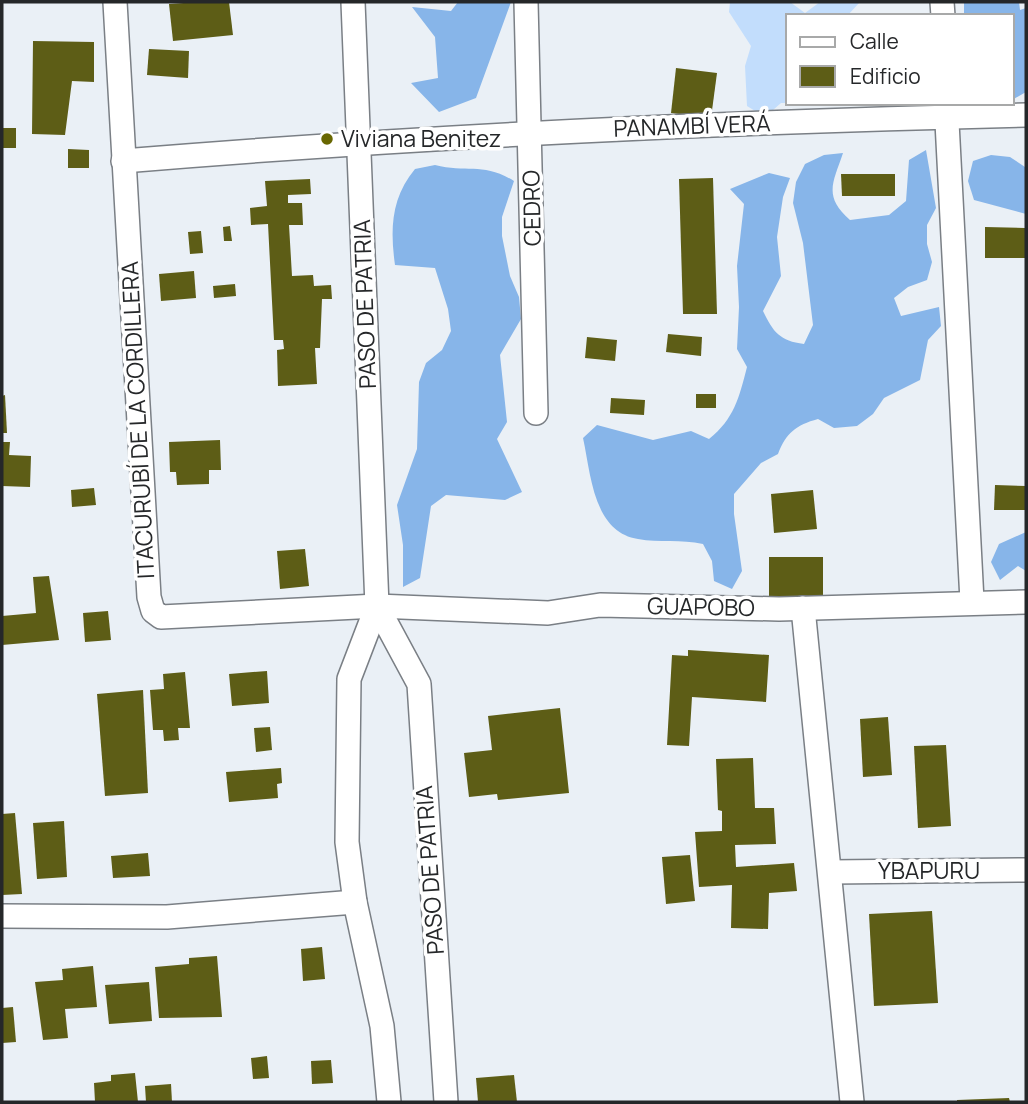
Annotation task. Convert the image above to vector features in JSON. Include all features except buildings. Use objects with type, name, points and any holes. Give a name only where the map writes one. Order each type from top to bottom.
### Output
[{"type":"street","name":"ITACURUBÍ DE LA CORDILLERA","points":[[116,2],[149,597],[153,611],[161,617],[173,617],[377,606]]},
{"type":"street","name":"PASO DE PATRIA","points":[[353,2],[377,606],[349,679],[347,842],[355,902],[382,1026],[389,1102]]},
{"type":"street","name":"CEDRO","points":[[526,2],[536,413]]},
{"type":"street","name":"PANAMBÍ VERÁ","points":[[123,160],[358,142],[946,110],[1026,115]]},
{"type":"street","points":[[946,110],[972,601]]},
{"type":"street","name":"GUAPOBO","points":[[377,606],[548,613],[600,606],[803,608],[972,601],[1026,602]]},
{"type":"street","name":"PASO DE PATRIA","points":[[377,606],[419,684],[446,1102]]},
{"type":"street","points":[[803,608],[852,1102]]},
{"type":"street","name":"YBAPURU","points":[[831,872],[1026,870]]},
{"type":"street","points":[[2,916],[167,917],[355,902]]},
{"type":"shaded area","points":[[458,2],[511,2],[476,98],[439,112],[411,83],[438,78],[435,37],[412,7],[451,11]]},
{"type":"shaded area","points":[[730,2],[790,2],[805,13],[820,2],[860,2],[849,14],[786,14],[786,103],[781,103],[765,117],[747,106],[745,66],[751,46],[729,12]]},
{"type":"shaded area","points":[[964,2],[1019,2],[1020,10],[1026,8],[1026,92],[1014,99],[1014,14],[964,14]]},
{"type":"shaded area","points":[[926,150],[936,208],[927,225],[927,244],[932,262],[927,280],[908,287],[894,298],[901,316],[939,307],[941,326],[928,340],[920,380],[884,398],[873,414],[857,426],[834,428],[818,419],[804,424],[788,435],[778,454],[761,463],[734,494],[742,571],[732,589],[714,581],[712,561],[703,544],[638,539],[623,534],[603,513],[597,499],[583,438],[597,425],[653,440],[691,431],[709,439],[730,416],[738,398],[747,367],[737,349],[737,266],[744,204],[730,189],[769,173],[790,178],[783,197],[777,237],[781,276],[763,311],[778,334],[789,341],[804,344],[813,325],[803,243],[793,203],[796,182],[805,164],[824,155],[843,153],[834,181],[833,196],[836,204],[850,220],[889,215],[906,201],[909,160]]},
{"type":"shaded area","points":[[991,155],[1010,157],[1025,167],[1026,214],[974,200],[968,181],[973,161]]},
{"type":"shaded area","points":[[435,165],[484,170],[514,181],[502,217],[502,236],[510,276],[519,297],[521,319],[500,355],[507,422],[497,439],[522,492],[505,500],[446,495],[431,506],[420,578],[403,587],[403,545],[397,505],[417,449],[419,382],[426,363],[442,350],[451,331],[448,309],[435,268],[395,265],[393,226],[397,203],[407,180],[415,169]]},
{"type":"shaded area","points":[[1026,532],[1026,571],[1018,566],[1000,580],[991,562],[999,544]]},
{"type":"place","name":"Viviana Benitez","points":[[327,139]]}]
